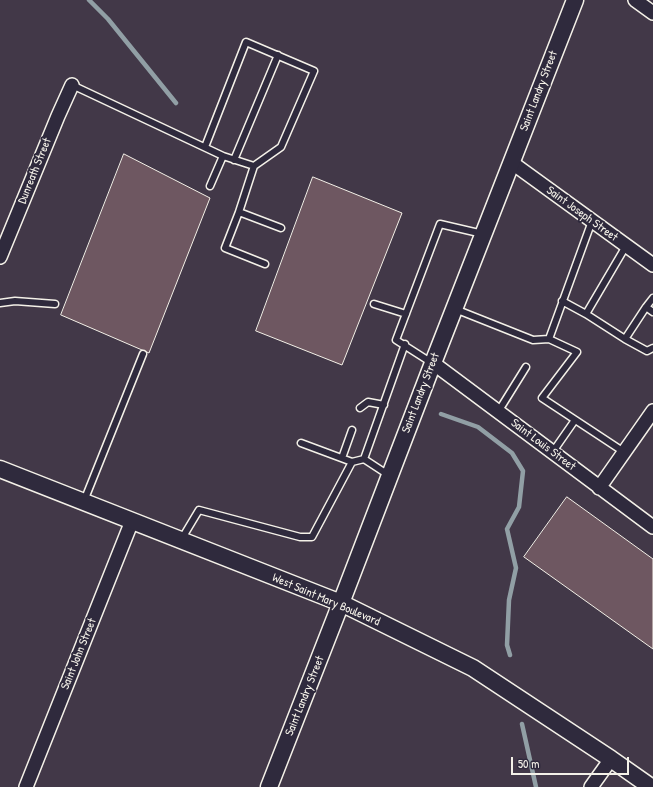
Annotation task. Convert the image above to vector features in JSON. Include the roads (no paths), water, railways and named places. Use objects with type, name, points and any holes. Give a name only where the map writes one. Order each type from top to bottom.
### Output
[{"type":"street","name":"Saint Landry Street","points":[[269,787],[575,0]]},
{"type":"street","points":[[635,0],[653,12]]},
{"type":"street","name":"Dunreath Street","points":[[0,257],[72,85]]},
{"type":"street","name":"Saint Joseph Street","points":[[512,162],[653,265]]},
{"type":"street","name":"Saint Louis Street","points":[[433,363],[653,527]]},
{"type":"street","points":[[599,488],[653,410]]},
{"type":"street","name":"West Saint Mary Boulevard","points":[[0,469],[341,603],[473,668],[651,787]]},
{"type":"street","name":"Saint John Street","points":[[26,787],[132,521]]},
{"type":"street","points":[[591,787],[611,759]]},
{"type":"lane","points":[[205,147],[246,42],[314,71],[281,147],[254,166],[225,248],[265,264]]},
{"type":"lane","points":[[234,160],[278,55]]},
{"type":"lane","points":[[72,85],[223,156],[254,166]]},
{"type":"lane","points":[[210,186],[223,156]]},
{"type":"lane","points":[[239,212],[281,228]]},
{"type":"lane","points":[[549,340],[592,220]]},
{"type":"lane","points":[[433,363],[405,344],[396,340],[440,224],[483,234]]},
{"type":"lane","points":[[586,314],[626,246]]},
{"type":"lane","points":[[625,339],[653,298]]},
{"type":"lane","points":[[0,303],[15,301],[55,304]]},
{"type":"lane","points":[[562,301],[586,314],[647,352],[653,348]]},
{"type":"lane","points":[[374,304],[406,314]]},
{"type":"lane","points":[[646,307],[653,312]]},
{"type":"lane","points":[[454,308],[533,340],[549,340],[577,352],[542,398],[624,452]]},
{"type":"lane","points":[[364,459],[405,344]]},
{"type":"lane","points":[[84,502],[142,354]]},
{"type":"lane","points":[[498,412],[526,367]]},
{"type":"lane","points":[[360,408],[368,402],[384,405]]},
{"type":"lane","points":[[552,453],[575,420]]},
{"type":"lane","points":[[342,458],[352,430]]},
{"type":"lane","points":[[301,443],[352,462],[364,459],[390,476]]},
{"type":"lane","points":[[181,540],[199,510],[300,537],[312,537],[352,462]]},
{"type":"waterway","points":[[89,0],[108,19],[176,103]]},
{"type":"waterway","points":[[441,414],[478,427],[512,453],[523,471],[519,507],[507,529],[516,568],[509,600],[507,645],[510,655]]},
{"type":"waterway","points":[[522,724],[536,787]]}]
